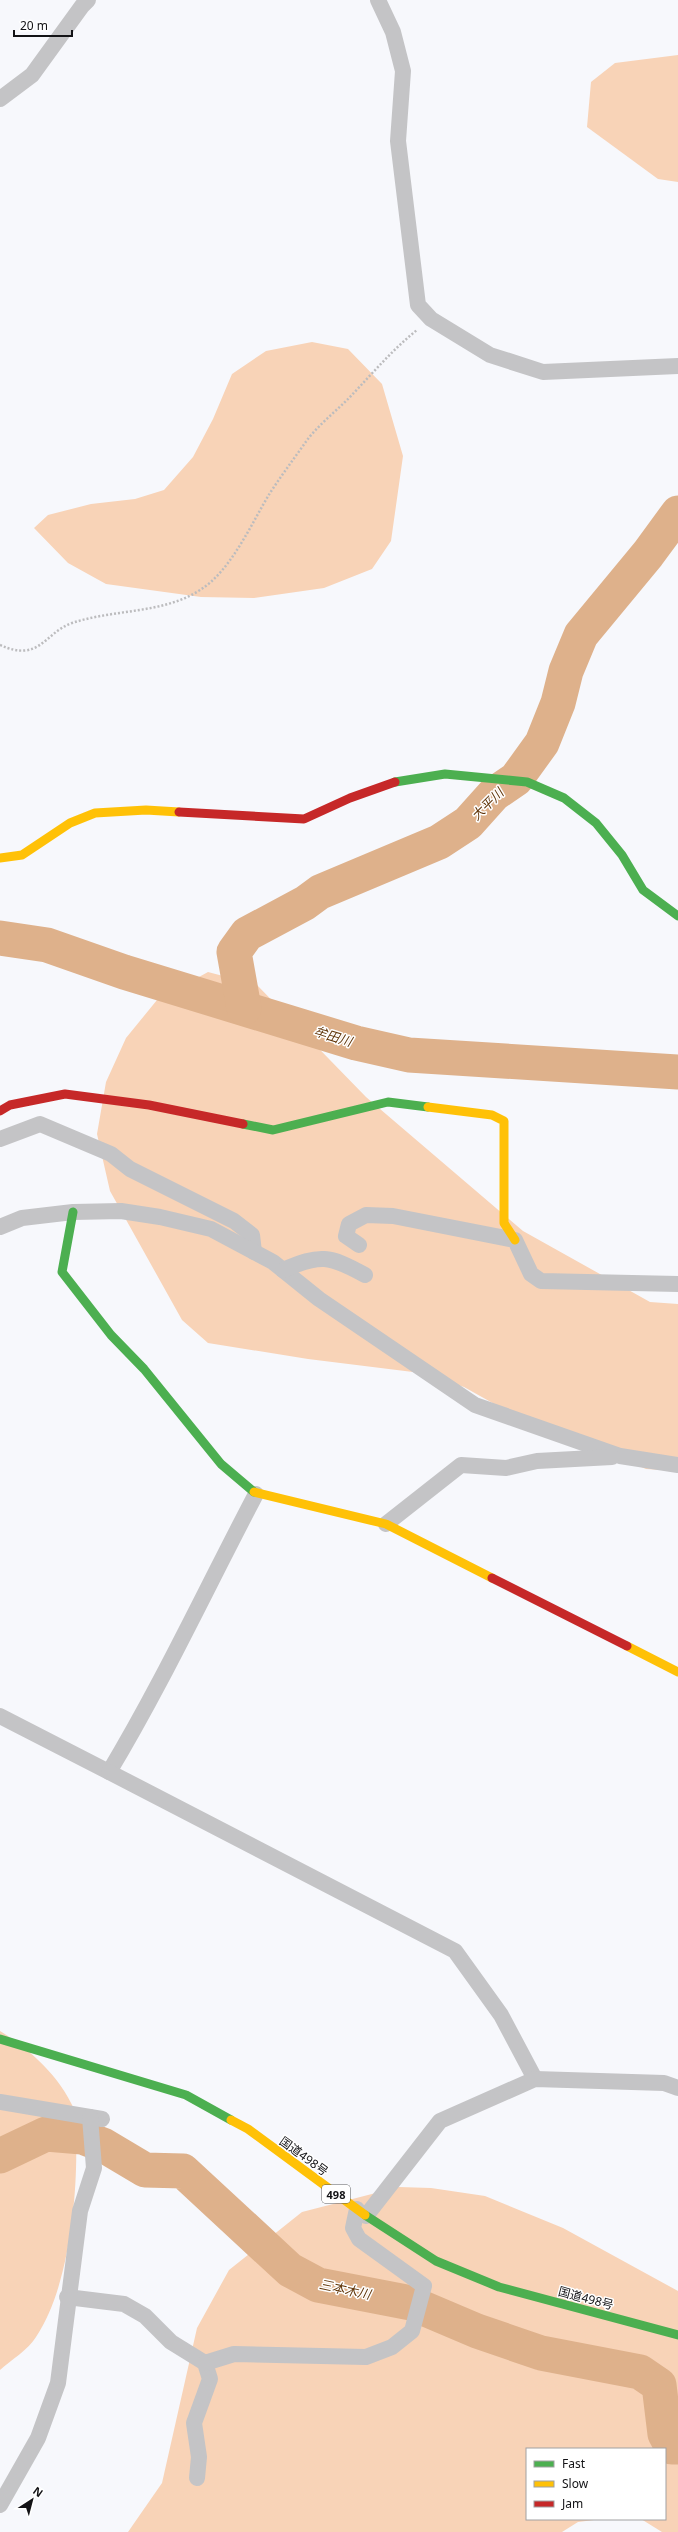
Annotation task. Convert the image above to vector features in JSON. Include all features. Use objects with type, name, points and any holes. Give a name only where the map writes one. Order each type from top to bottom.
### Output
[{"type":"main road","points":[[0,858],[22,855],[70,823],[95,813],[146,810],[304,819],[350,798],[399,780],[445,774],[527,782],[564,798],[596,823],[622,855],[643,890],[678,916]]},
{"type":"main road","points":[[0,1111],[10,1105],[65,1094],[149,1105],[273,1130],[388,1102],[492,1115],[504,1121],[504,1223],[515,1240]]},
{"type":"main road","points":[[73,1212],[62,1272],[111,1335],[144,1369],[221,1464],[256,1494],[386,1524],[678,1672]]},
{"type":"main road","name":"国道498号","points":[[0,2039],[186,2095],[248,2129],[361,2212],[436,2261],[499,2287],[678,2335]]},
{"type":"street","points":[[0,99],[32,74],[88,0]]},
{"type":"street","points":[[378,0],[393,32],[403,71],[398,141],[410,252],[418,305],[431,319],[490,355],[543,372],[678,366]]},
{"type":"street","points":[[0,1140],[40,1124],[104,1151],[130,1169],[234,1222],[252,1235],[254,1252]]},
{"type":"street","points":[[0,1227],[22,1218],[73,1212],[121,1211],[160,1217],[211,1229],[254,1252],[283,1270],[319,1299],[475,1405],[620,1456],[678,1465]]},
{"type":"street","points":[[359,1245],[346,1236],[349,1224],[366,1215],[393,1216],[515,1240],[532,1274],[542,1281],[678,1284]]},
{"type":"street","points":[[283,1270],[309,1259],[330,1259],[365,1275]]},
{"type":"street","points":[[386,1524],[461,1465],[506,1468],[537,1460],[620,1456]]},
{"type":"street","points":[[109,1772],[149,1704],[191,1617],[256,1494]]},
{"type":"street","points":[[0,1716],[455,1951],[501,2015],[535,2078]]},
{"type":"street","points":[[205,2363],[234,2354],[366,2357],[392,2347],[412,2332],[424,2286],[359,2239],[353,2228],[361,2212],[440,2121],[535,2078],[664,2082],[678,2088]]},
{"type":"street","points":[[0,2102],[94,2118],[94,2168],[80,2211],[67,2297],[58,2383],[38,2438],[0,2505]]},
{"type":"street","points":[[67,2297],[124,2304],[145,2316],[171,2342],[205,2363],[210,2379],[194,2423],[199,2457],[197,2478]]},
{"type":"path","points":[[0,645],[9,649],[28,651],[43,643],[71,624],[170,604],[199,591],[213,582],[240,545],[271,492],[306,442],[399,344],[431,319]]},
{"type":"shaded area","points":[[678,55],[678,182],[658,179],[587,127],[591,82],[615,63]]},
{"type":"shaded area","points":[[312,342],[348,349],[382,384],[403,456],[391,541],[372,569],[324,588],[254,598],[201,597],[106,584],[68,563],[34,528],[48,515],[91,504],[135,499],[164,490],[193,457],[213,419],[232,374],[266,351]]},
{"type":"shaded area","points":[[208,972],[257,985],[366,1097],[523,1231],[650,1302],[678,1304],[678,1471],[646,1469],[514,1415],[464,1387],[421,1373],[308,1359],[208,1343],[182,1320],[110,1191],[97,1134],[106,1082],[126,1038],[157,1000]]},
{"type":"shaded area","points":[[0,2031],[33,2055],[52,2075],[68,2097],[76,2115],[76,2160],[73,2213],[69,2240],[64,2267],[56,2293],[47,2317],[33,2342],[0,2370]]},
{"type":"shaded area","points":[[399,2187],[431,2188],[485,2196],[563,2228],[678,2291],[678,2532],[662,2532],[643,2520],[666,2520],[666,2448],[526,2448],[526,2520],[594,2520],[578,2522],[562,2532],[128,2532],[162,2483],[197,2328],[229,2270],[302,2212]]},
{"type":"waterway","name":"大平川","points":[[244,1008],[234,952],[247,934],[305,903],[320,892],[439,842],[468,823],[494,794],[516,779],[542,743],[558,703],[566,671],[581,635],[648,554],[678,513]]},
{"type":"waterway","name":"牟田川","points":[[0,938],[47,945],[124,972],[356,1043],[409,1055],[678,1072]]},
{"type":"waterway","name":"三本木川","points":[[0,2156],[46,2134],[82,2137],[103,2145],[145,2170],[183,2171],[290,2270],[318,2285],[411,2303],[477,2331],[541,2353],[640,2372],[659,2385],[665,2434],[672,2447],[678,2447]]},
{"type":"traffic: fast","points":[[395,782],[445,774],[527,782],[564,798],[596,823],[622,855],[643,890],[678,916]]},
{"type":"traffic: fast","points":[[243,1124],[273,1130],[388,1102],[428,1107]]},
{"type":"traffic: fast","points":[[73,1212],[62,1272],[111,1335],[144,1369],[221,1464],[254,1492]]},
{"type":"traffic: fast","points":[[0,2039],[186,2095],[231,2120]]},
{"type":"traffic: fast","points":[[365,2215],[436,2261],[499,2287],[678,2335]]},
{"type":"traffic: slow","points":[[0,858],[22,855],[70,823],[95,813],[146,810],[179,812]]},
{"type":"traffic: slow","points":[[428,1107],[492,1115],[504,1121],[504,1223],[515,1240]]},
{"type":"traffic: slow","points":[[254,1492],[386,1524],[492,1578]]},
{"type":"traffic: slow","points":[[627,1646],[678,1672]]},
{"type":"traffic: slow","points":[[231,2120],[248,2129],[365,2215]]},
{"type":"traffic: jam","points":[[179,812],[304,819],[350,798],[395,782]]},
{"type":"traffic: jam","points":[[0,1111],[10,1105],[65,1094],[149,1105],[243,1124]]},
{"type":"traffic: jam","points":[[492,1578],[627,1646]]}]
